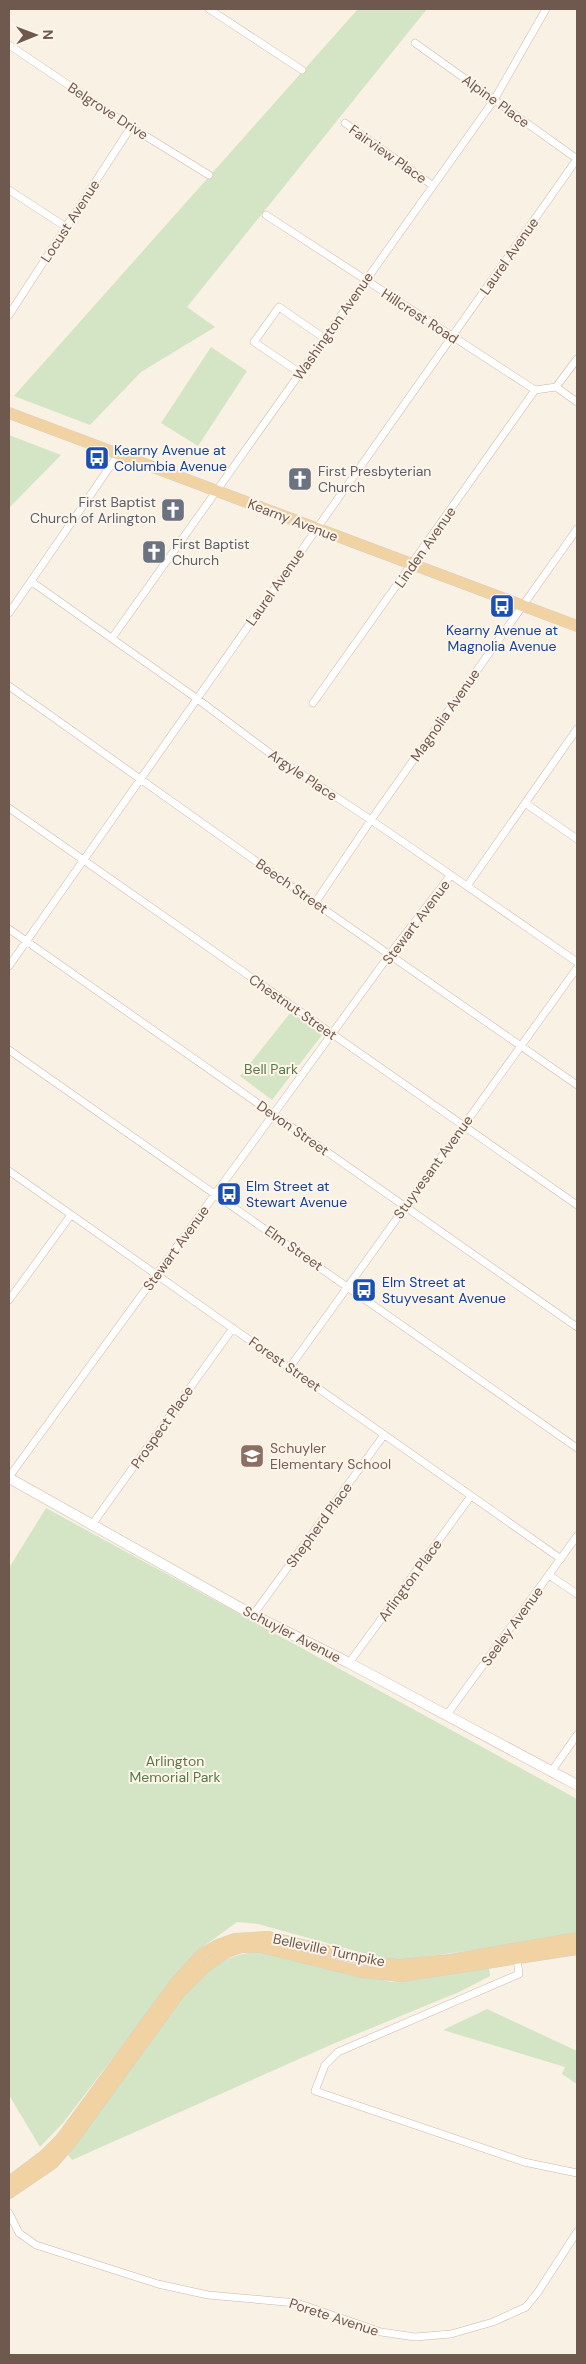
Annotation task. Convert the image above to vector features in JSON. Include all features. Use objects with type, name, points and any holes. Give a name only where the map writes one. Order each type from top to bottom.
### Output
[{"type":"main road","name":"Kearny Avenue","points":[[9,413],[316,530],[413,564],[577,626]]},
{"type":"main road","name":"Schuyler Avenue","points":[[9,1477],[91,1526],[253,1615],[349,1663],[577,1785]]},
{"type":"main road","name":"Belleville Turnpike","points":[[9,2182],[45,2155],[61,2139],[176,1982],[201,1955],[218,1945],[235,1939],[269,1937],[378,1963],[400,1965],[450,1960],[577,1938]]},
{"type":"main road","name":"Belleville Turnpike","points":[[9,2193],[53,2163],[72,2141],[180,1992],[205,1966],[227,1952],[241,1947],[261,1947],[362,1972],[402,1976],[577,1949]]},
{"type":"street","points":[[209,9],[302,70]]},
{"type":"street","name":"Washington Avenue","points":[[112,638],[494,100],[543,10]]},
{"type":"street","name":"Alpine Place","points":[[415,43],[577,159]]},
{"type":"street","name":"Belgrove Drive","points":[[9,45],[131,127],[209,175]]},
{"type":"street","name":"Fairview Place","points":[[344,124],[432,185]]},
{"type":"street","name":"Locust Avenue","points":[[9,315],[131,127]]},
{"type":"street","name":"Laurel Avenue","points":[[9,966],[577,159]]},
{"type":"street","points":[[9,190],[66,227]]},
{"type":"street","name":"Hillcrest Road","points":[[266,214],[535,390]]},
{"type":"street","points":[[300,373],[254,342],[279,307],[324,338]]},
{"type":"street","points":[[556,387],[577,359]]},
{"type":"street","points":[[535,390],[556,387],[577,402]]},
{"type":"street","name":"Linden Avenue","points":[[314,703],[535,390]]},
{"type":"street","points":[[9,614],[118,455]]},
{"type":"street","name":"Magnolia Avenue","points":[[315,903],[371,820],[577,529]]},
{"type":"street","name":"Argyle Place","points":[[32,582],[272,754],[577,962]]},
{"type":"street","name":"Beech Street","points":[[9,686],[315,903],[577,1085]]},
{"type":"street","name":"Stewart Avenue","points":[[467,886],[577,729]]},
{"type":"street","points":[[525,803],[577,839]]},
{"type":"street","name":"Chestnut Street","points":[[9,808],[577,1205]]},
{"type":"street","name":"Stewart Avenue","points":[[9,1477],[390,954],[451,875]]},
{"type":"street","name":"Devon Street","points":[[9,930],[577,1327]]},
{"type":"street","name":"Stuyvesant Avenue","points":[[290,1367],[577,968]]},
{"type":"street","name":"Elm Street","points":[[9,1050],[577,1448]]},
{"type":"street","name":"Forest Street","points":[[9,1171],[561,1559]]},
{"type":"street","points":[[9,1300],[71,1215]]},
{"type":"street","name":"Prospect Place","points":[[91,1526],[233,1328]]},
{"type":"street","name":"Shepherd Place","points":[[253,1615],[384,1435]]},
{"type":"street","name":"Arlington Place","points":[[349,1663],[471,1496]]},
{"type":"street","name":"Seeley Avenue","points":[[446,1716],[577,1536]]},
{"type":"street","points":[[549,1575],[577,1594]]},
{"type":"street","points":[[551,1772],[577,1735]]},
{"type":"street","points":[[517,1959],[519,1974],[338,2052],[325,2064],[315,2091],[524,2162],[577,2173]]},
{"type":"street","name":"Porete Avenue","points":[[9,2213],[19,2233],[36,2245],[158,2284],[208,2295],[297,2303],[381,2332],[415,2337],[451,2334],[493,2322],[526,2308],[577,2232]]},
{"type":"green space","points":[[358,9],[427,9],[187,307],[215,327],[141,372],[90,425],[14,396]]},
{"type":"green space","points":[[211,347],[247,371],[198,446],[161,423]]},
{"type":"green space","points":[[9,435],[61,455],[9,508]]},
{"type":"green space","name":"Bell Park","points":[[291,1012],[322,1035],[272,1100],[240,1076]]},
{"type":"green space","name":"Arlington Memorial Park","points":[[46,1508],[577,1799],[577,1935],[403,1960],[381,1958],[258,1924],[237,1922],[200,1949],[170,1983],[63,2123],[40,2147],[9,2095],[9,1568]]},
{"type":"green space","points":[[260,1951],[308,1960],[391,1982],[489,1968],[490,1976],[459,1992],[335,2043],[72,2160],[68,2155],[184,1996],[209,1971],[226,1960]]},
{"type":"green space","points":[[487,2009],[577,2051],[577,2084],[562,2074],[565,2067],[443,2030]]},
{"type":"place","name":"Kearny Avenue at Columbia Avenue","points":[[97,458]]},
{"type":"place","name":"First Presbyterian Church","points":[[300,479]]},
{"type":"place","name":"First Baptist Church of Arlington","points":[[173,510]]},
{"type":"place","name":"First Baptist Church","points":[[154,552]]},
{"type":"place","name":"Kearny Avenue at Magnolia Avenue","points":[[502,606]]},
{"type":"place","name":"Elm Street at Stewart Avenue","points":[[229,1194]]},
{"type":"place","name":"Elm Street at Stuyvesant Avenue","points":[[364,1290]]},
{"type":"place","name":"Schuyler Elementary School","points":[[252,1456]]}]
